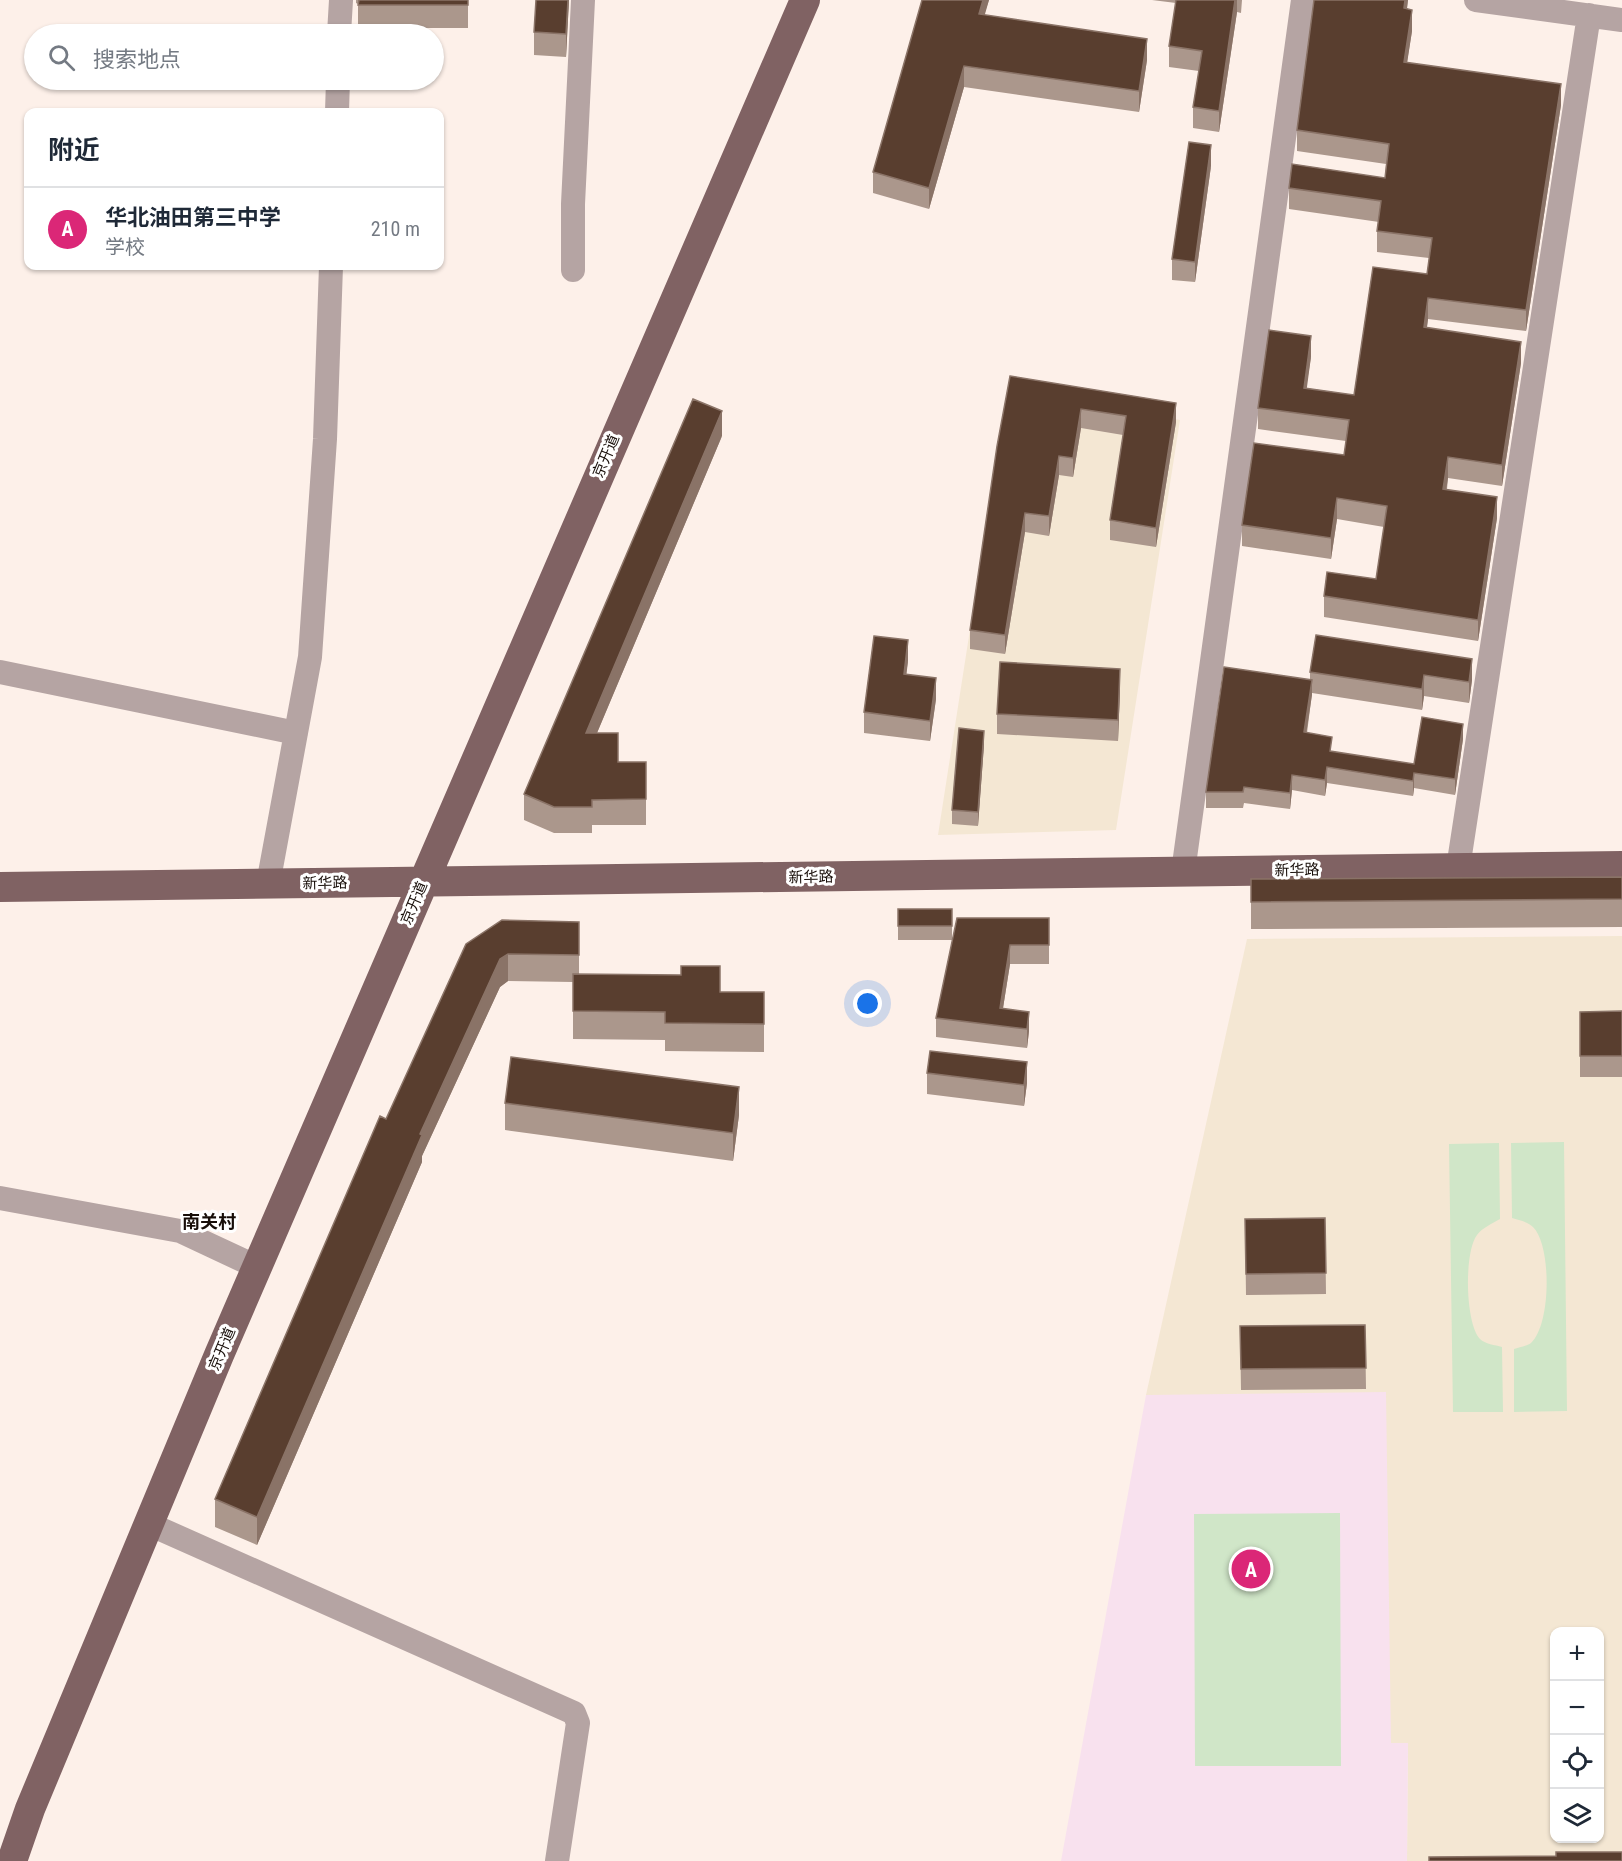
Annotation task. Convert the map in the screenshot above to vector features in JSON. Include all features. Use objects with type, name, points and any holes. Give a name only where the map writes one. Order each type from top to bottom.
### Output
[{"type":"main road","name":"京开道","points":[[30,1809],[257,1267],[805,0]]},
{"type":"main road","name":"新华路","points":[[0,887],[1622,866]]},
{"type":"main road","points":[[0,1860],[30,1809]]},
{"type":"main road","points":[[12,1861],[30,1809]]},
{"type":"street","points":[[340,24],[341,0]]},
{"type":"street","points":[[573,270],[573,204],[583,0]]},
{"type":"street","points":[[1183,872],[1303,0]]},
{"type":"street","points":[[1476,0],[1622,20]]},
{"type":"street","points":[[1458,868],[1589,15]]},
{"type":"street","points":[[337,108],[338,90]]},
{"type":"street","points":[[268,884],[310,657],[325,439],[331,270]]},
{"type":"street","points":[[0,672],[296,733]]},
{"type":"street","points":[[0,1198],[180,1231],[257,1267]]},
{"type":"street","points":[[149,1524],[574,1713],[578,1723],[557,1861]]},
{"type":"shaded area","points":[[1007,392],[1180,420],[1116,830],[938,835]]},
{"type":"shaded area","points":[[1622,936],[1622,1861],[1407,1861],[1408,1743],[1391,1743],[1146,1395],[1247,939]]},
{"type":"shaded area","points":[[1386,1392],[1391,1743],[1408,1743],[1407,1861],[1061,1861],[1146,1395]]},
{"type":"green space","points":[[1564,1142],[1567,1411],[1514,1412],[1514,1349],[1531,1343],[1538,1334],[1547,1285],[1544,1251],[1539,1237],[1531,1225],[1512,1218],[1511,1143]]},
{"type":"green space","points":[[1499,1143],[1500,1219],[1477,1235],[1470,1256],[1468,1287],[1471,1318],[1475,1331],[1482,1341],[1502,1347],[1503,1412],[1453,1412],[1449,1144]]},
{"type":"green space","points":[[1340,1513],[1341,1766],[1195,1766],[1194,1514]]},
{"type":"building","points":[[359,0],[468,0],[468,5],[358,5]]},
{"type":"building","points":[[536,0],[568,0],[566,34],[534,32]]},
{"type":"building","points":[[922,0],[983,0],[979,14],[1147,39],[1139,91],[964,66],[929,188],[873,172]]},
{"type":"building","points":[[1176,0],[1235,0],[1219,111],[1193,107],[1202,51],[1169,46]]},
{"type":"building","points":[[1314,0],[1405,0],[1404,8],[1412,10],[1404,62],[1561,84],[1526,310],[1428,298],[1424,327],[1521,342],[1502,465],[1448,457],[1443,489],[1497,497],[1478,620],[1324,596],[1327,572],[1376,579],[1387,506],[1337,498],[1331,538],[1242,525],[1254,443],[1344,455],[1349,420],[1258,408],[1269,330],[1311,336],[1304,388],[1354,395],[1373,267],[1427,274],[1432,238],[1377,231],[1381,201],[1289,188],[1292,164],[1385,178],[1389,144],[1297,130]]},
{"type":"building","points":[[1189,142],[1211,145],[1195,262],[1172,259]]},
{"type":"building","points":[[1010,376],[1176,403],[1156,528],[1110,520],[1126,416],[1081,409],[1073,458],[1059,456],[1049,516],[1025,513],[1005,635],[970,630],[997,446]]},
{"type":"building","points":[[693,399],[722,411],[586,733],[618,733],[618,762],[646,762],[646,799],[592,800],[592,807],[554,807],[524,794]]},
{"type":"building","points":[[1316,635],[1472,659],[1469,682],[1424,675],[1422,689],[1310,672]]},
{"type":"building","points":[[874,636],[908,640],[904,674],[936,678],[930,721],[864,712]]},
{"type":"building","points":[[1000,662],[1120,669],[1118,720],[997,714]]},
{"type":"building","points":[[1224,667],[1312,680],[1304,732],[1332,737],[1330,751],[1414,764],[1422,717],[1463,724],[1455,779],[1414,773],[1413,781],[1327,767],[1325,780],[1292,775],[1290,793],[1244,787],[1243,792],[1206,792]]},
{"type":"building","points":[[959,728],[984,731],[978,812],[952,810]]},
{"type":"building","points":[[1622,877],[1622,899],[1251,902],[1251,879]]},
{"type":"building","points":[[898,909],[952,909],[952,926],[898,926]]},
{"type":"building","points":[[957,918],[1049,918],[1049,945],[1010,945],[1000,1008],[1029,1012],[1027,1029],[936,1018]]},
{"type":"building","points":[[502,920],[579,922],[579,955],[508,954],[500,959],[420,1134],[422,1135],[257,1517],[215,1499],[380,1116],[386,1119],[466,944]]},
{"type":"building","points":[[681,966],[720,966],[720,992],[764,992],[764,1024],[665,1023],[665,1012],[573,1011],[573,974],[681,975]]},
{"type":"building","points":[[1622,1011],[1622,1056],[1580,1056],[1580,1012]]},
{"type":"building","points":[[930,1051],[1027,1062],[1024,1085],[927,1073]]},
{"type":"building","points":[[511,1057],[739,1087],[733,1133],[505,1103]]},
{"type":"building","points":[[1325,1218],[1326,1273],[1246,1274],[1245,1219]]},
{"type":"building","points":[[1365,1325],[1366,1368],[1241,1369],[1240,1326]]},
{"type":"building","points":[[1556,1852],[1622,1852],[1622,1861],[1429,1861],[1429,1857],[1556,1856]]},
{"type":"place","name":"华北油田第三中学","points":[[1251,1569]]},
{"type":"district","name":"南关村","points":[[209,1222]]}]
